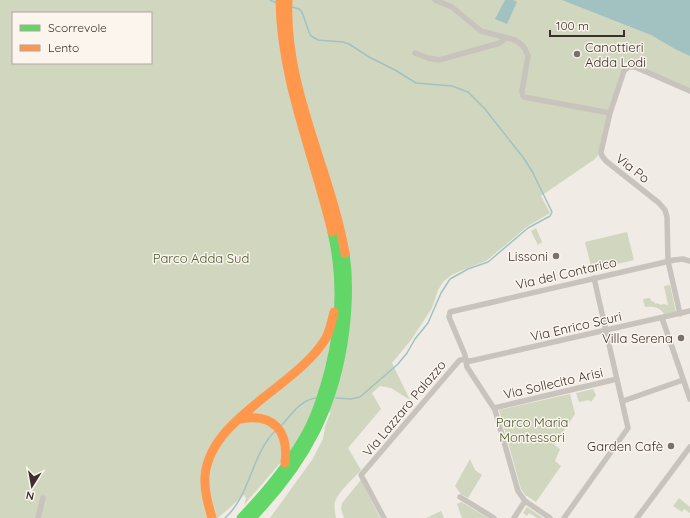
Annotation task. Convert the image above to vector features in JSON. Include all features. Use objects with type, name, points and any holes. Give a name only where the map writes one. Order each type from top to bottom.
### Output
[{"type":"highway","points":[[241,518],[284,469],[308,432],[328,377],[338,334],[340,288],[339,268],[329,218],[281,34],[284,3]]},
{"type":"highway","points":[[262,518],[270,502],[305,453],[326,408],[342,356],[348,302],[347,271],[336,215],[288,60]]},
{"type":"highway","points":[[212,518],[209,509],[205,482],[206,470],[217,444],[232,425],[294,374],[316,351],[326,338],[340,288]]},
{"type":"highway","points":[[239,419],[251,416],[263,418],[275,424],[283,432],[287,443],[288,454],[284,469]]},
{"type":"highway","points":[[252,518],[270,502]]},
{"type":"street","points":[[435,0],[452,7],[481,31],[519,43],[527,52],[522,91],[524,97],[610,113]]},
{"type":"street","points":[[415,53],[439,60],[500,43],[506,38]]},
{"type":"street","name":"Via Po","points":[[668,261],[668,222],[665,210],[660,203],[606,161],[601,152],[610,113],[625,69],[630,66],[635,67],[690,91]]},
{"type":"street","name":"Via del Contarico","points":[[466,361],[449,314],[453,311],[668,261],[680,259],[690,260]]},
{"type":"street","points":[[668,261],[680,314]]},
{"type":"street","points":[[564,518],[627,431],[628,427],[594,278]]},
{"type":"street","name":"Via Enrico Scuri","points":[[466,361],[690,311]]},
{"type":"street","points":[[662,318],[690,399]]},
{"type":"street","name":"Via Lazzaro Palazzo","points":[[384,518],[361,475],[458,362],[460,360],[466,361]]},
{"type":"street","points":[[466,361],[469,370],[494,408],[515,485],[518,491],[525,500],[550,518]]},
{"type":"street","name":"Via Sollecito Arisi","points":[[494,408],[618,379]]},
{"type":"street","points":[[622,401],[683,380]]},
{"type":"street","points":[[637,518],[690,447]]},
{"type":"street","points":[[460,497],[494,518]]},
{"type":"street","points":[[38,518],[43,498]]},
{"type":"street","points":[[514,518],[525,500]]},
{"type":"green space","name":"Parco Adda Sud","points":[[0,0],[690,0],[690,90],[625,62],[609,113],[599,154],[595,159],[541,196],[550,213],[528,226],[486,261],[460,271],[450,276],[443,282],[438,290],[432,308],[411,340],[392,363],[410,400],[391,388],[380,386],[372,393],[381,409],[348,448],[361,470],[337,498],[335,502],[336,518],[270,518],[312,460],[323,439],[325,427],[331,411],[295,446],[244,505],[246,498],[244,495],[218,518],[0,518]]},
{"type":"green space","points":[[536,228],[542,242],[538,245],[531,231]]},
{"type":"green space","points":[[627,232],[634,260],[592,270],[585,242]]},
{"type":"green space","points":[[670,285],[676,312],[664,314],[656,308],[645,307],[643,299],[650,298],[652,302],[653,301],[656,304],[668,305],[664,286]]},
{"type":"green space","points":[[593,389],[596,395],[591,402],[589,400],[579,402],[576,393]]},
{"type":"green space","name":"Parco Maria Montessori","points":[[570,394],[575,414],[554,445],[560,449],[555,461],[561,466],[536,502],[526,496],[521,489],[499,410]]},
{"type":"green space","points":[[470,459],[475,470],[482,475],[468,498],[461,494],[455,486]]},
{"type":"green space","points":[[361,480],[380,518],[344,518],[341,509],[342,503]]},
{"type":"green space","points":[[679,498],[690,507],[690,513],[684,509],[682,512],[673,506]]},
{"type":"green space","points":[[461,502],[488,518],[462,518],[457,504]]},
{"type":"green space","points":[[527,507],[543,518],[537,518],[529,513],[527,516],[523,513]]},
{"type":"green space","points":[[441,511],[444,518],[426,518]]},
{"type":"water","points":[[505,0],[513,0],[517,2],[507,24],[495,19]]},
{"type":"water","points":[[562,0],[690,0],[690,56],[651,35]]},
{"type":"waterway","points":[[270,0],[277,3]]},
{"type":"waterway","points":[[292,7],[299,9],[302,12],[311,36],[318,40],[343,42],[349,44],[416,83],[452,86],[468,92],[485,109],[525,160],[552,212],[550,216],[528,228],[488,262],[468,269],[450,279],[441,293],[428,323],[398,364],[360,397],[351,399],[336,398]]},
{"type":"waterway","points":[[281,426],[301,405],[310,399],[316,398]]},
{"type":"waterway","points":[[225,518],[234,509],[261,451],[276,430]]},
{"type":"traffic: fast","points":[[241,518],[269,487],[302,441],[309,428],[323,393],[336,336],[339,302],[338,267],[332,232]]},
{"type":"traffic: fast","points":[[252,518],[288,476],[303,454],[326,408],[341,357],[345,329],[348,291],[345,253]]},
{"type":"traffic: slow","points":[[280,0],[286,60],[292,89],[332,232]]},
{"type":"traffic: slow","points":[[288,0],[289,33],[293,65],[309,128],[338,221],[345,253]]},
{"type":"traffic: slow","points":[[212,518],[205,486],[205,476],[210,455],[222,436],[238,419],[296,372],[313,356],[326,338],[334,312]]},
{"type":"traffic: slow","points":[[240,419],[262,419],[276,426],[284,441],[286,451],[285,463]]},
{"type":"place","name":"Canottieri Adda Lodi","points":[[577,54]]},
{"type":"place","name":"Lissoni","points":[[556,256]]},
{"type":"place","name":"Villa Serena","points":[[681,338]]},
{"type":"place","name":"Garden Cafè","points":[[671,446]]}]
